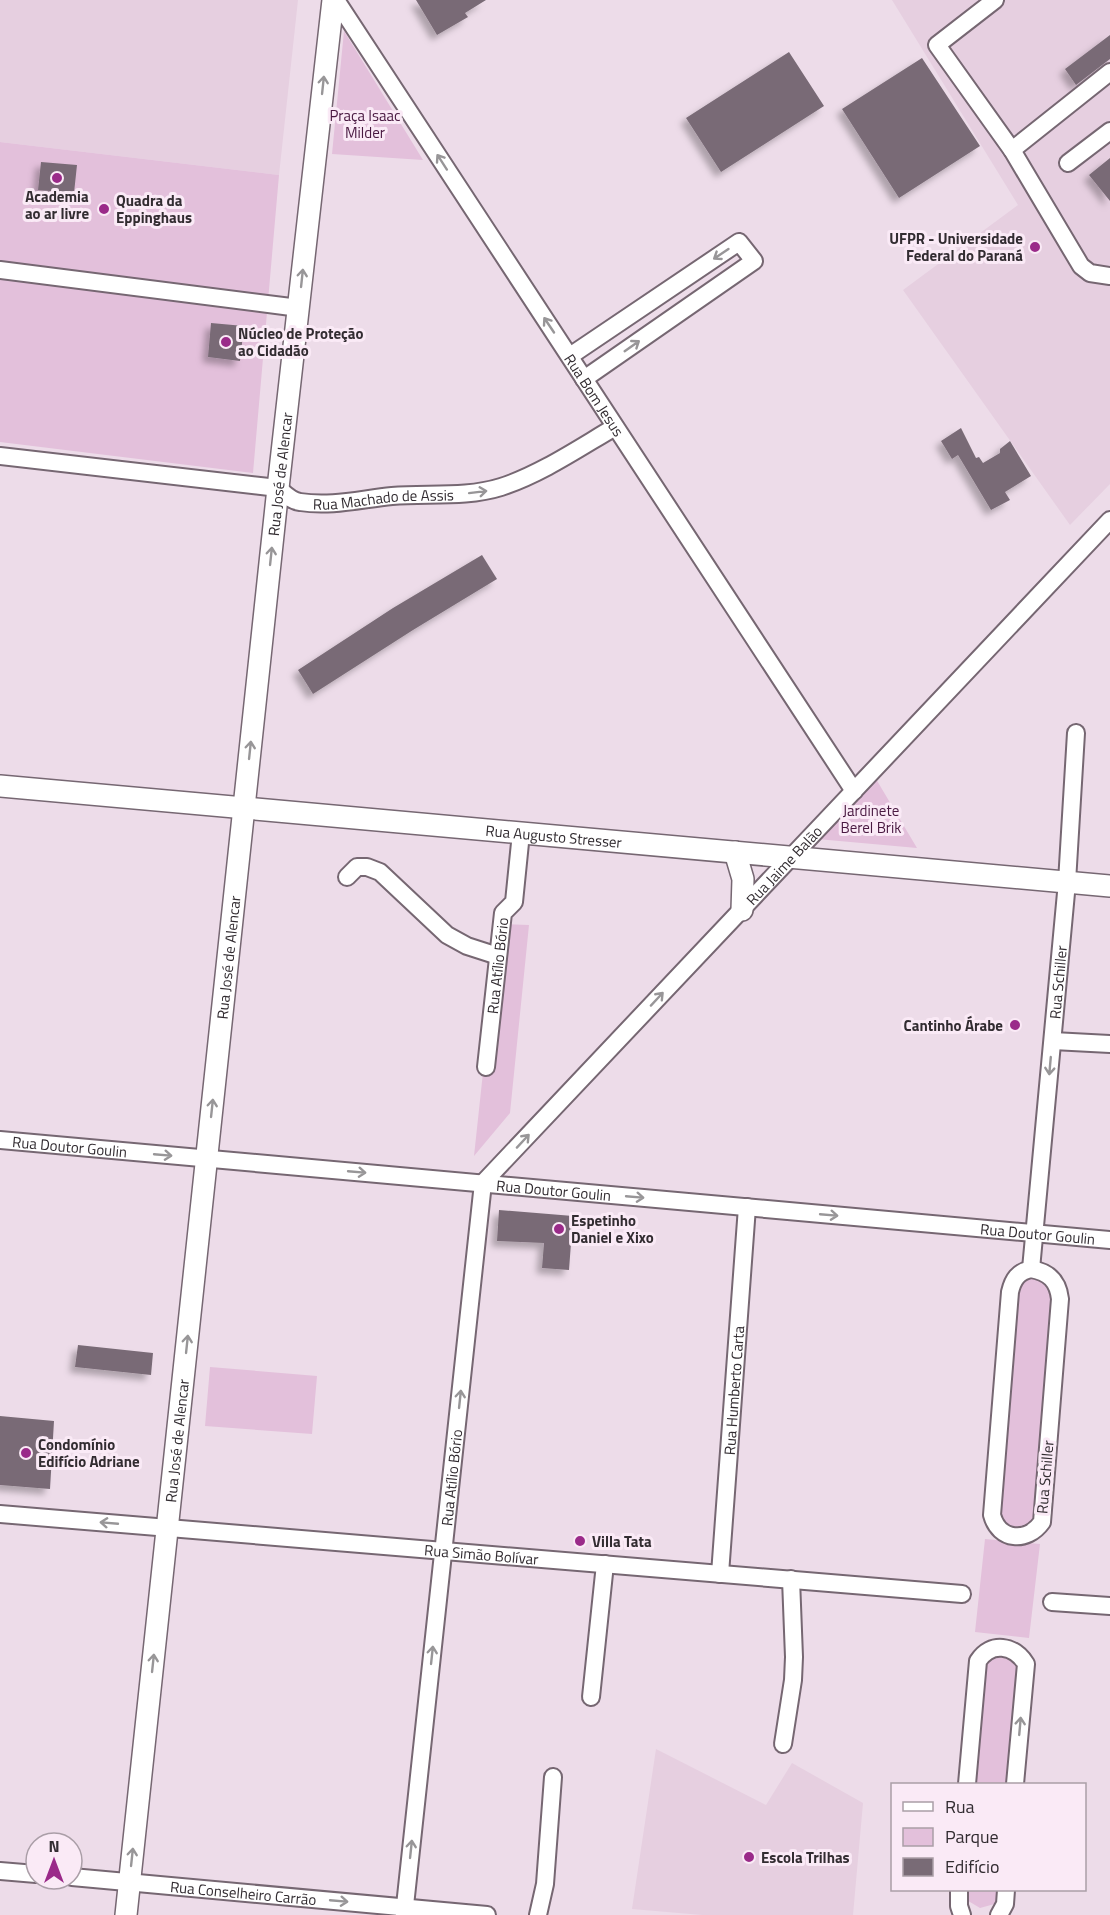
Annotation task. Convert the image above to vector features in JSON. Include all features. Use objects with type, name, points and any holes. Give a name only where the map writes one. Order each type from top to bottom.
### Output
[{"type":"main road","name":"Rua José de Alencar","points":[[126,1915],[278,488],[334,0]]},
{"type":"main road","name":"Rua Augusto Stresser","points":[[0,786],[1110,886]]},
{"type":"main road","points":[[735,852],[743,879],[742,910]]},
{"type":"street","name":"Rua Bom Jesus","points":[[334,0],[854,791]]},
{"type":"street","points":[[996,0],[937,45],[1012,150],[1081,266],[1090,273],[1110,276]]},
{"type":"street","points":[[1012,150],[1110,72]]},
{"type":"street","points":[[1068,163],[1110,131]]},
{"type":"street","points":[[570,356],[739,242],[754,261],[584,379]]},
{"type":"street","points":[[0,270],[299,308]]},
{"type":"street","name":"Rua Machado de Assis","points":[[0,456],[278,488],[290,499],[299,502],[351,502],[391,496],[485,491],[503,486],[547,466],[615,427]]},
{"type":"street","name":"Rua Jaime Balão","points":[[483,1183],[854,791],[1103,536],[1110,520]]},
{"type":"street","name":"Rua Schiller","points":[[1031,1269],[1067,882],[1076,733]]},
{"type":"street","name":"Rua Atílio Bório","points":[[486,1067],[503,913],[514,902],[521,833]]},
{"type":"street","points":[[346,877],[357,867],[367,867],[380,872],[447,935],[467,946],[498,956]]},
{"type":"street","points":[[1053,1041],[1110,1044]]},
{"type":"street","name":"Rua Doutor Goulin","points":[[0,1140],[1110,1240]]},
{"type":"street","name":"Rua Atílio Bório","points":[[404,1911],[483,1183]]},
{"type":"street","name":"Rua Humberto Carta","points":[[720,1574],[747,1207]]},
{"type":"street","name":"Rua Schiller","points":[[1031,1269],[1041,1270],[1050,1276],[1059,1289],[1060,1299],[1042,1522],[1036,1530],[1016,1536],[1000,1531],[994,1525],[992,1515],[1010,1292],[1016,1276],[1031,1269]]},
{"type":"street","name":"Rua Simão Bolívar","points":[[0,1514],[962,1594]]},
{"type":"street","points":[[591,1697],[604,1564]]},
{"type":"street","points":[[783,1744],[794,1669],[791,1580]]},
{"type":"street","points":[[1052,1602],[1110,1606]]},
{"type":"street","points":[[967,1783],[978,1661],[982,1654],[1001,1648],[1012,1650],[1020,1655],[1026,1664],[1015,1783]]},
{"type":"street","points":[[538,1915],[545,1884],[554,1777]]},
{"type":"street","points":[[0,1870],[24,1873]]},
{"type":"street","name":"Rua Conselheiro Carrão","points":[[84,1878],[404,1911],[488,1915]]},
{"type":"street","points":[[958,1891],[962,1915]]},
{"type":"street","points":[[999,1915],[1005,1904],[1006,1891]]},
{"type":"shaded area","points":[[0,0],[298,0],[279,175],[0,142]]},
{"type":"shaded area","name":"UFPR - Universidade Federal do Paraná","points":[[892,0],[1110,0],[1110,484],[1070,525],[903,290],[1018,205]]},
{"type":"shaded area","name":"Escola Trilhas","points":[[656,1749],[766,1805],[792,1763],[863,1803],[853,1915],[702,1915],[632,1909]]},
{"type":"green space","name":"Praça Isaac Milder","points":[[344,31],[423,160],[332,154]]},
{"type":"green space","points":[[0,142],[279,175],[253,473],[0,442]]},
{"type":"green space","name":"Jardinete Berel Brik","points":[[876,779],[917,848],[817,839]]},
{"type":"green space","points":[[499,924],[529,925],[510,1113],[474,1156]]},
{"type":"green space","points":[[1035,1277],[1044,1280],[1053,1296],[1035,1513],[1028,1525],[1018,1528],[1006,1524],[1000,1512],[1017,1291],[1024,1281]]},
{"type":"green space","points":[[210,1367],[317,1376],[312,1434],[205,1426]]},
{"type":"green space","points":[[985,1539],[1040,1544],[1029,1638],[975,1632]]},
{"type":"green space","points":[[995,1655],[1010,1657],[1020,1668],[1009,1783],[973,1783],[982,1664]]},
{"type":"green space","points":[[965,1891],[999,1891],[998,1903],[980,1908],[965,1899]]},
{"type":"building","points":[[416,0],[486,0],[465,13],[468,17],[437,35]]},
{"type":"building","points":[[1110,35],[1110,59],[1076,85],[1065,69]]},
{"type":"building","points":[[789,52],[824,106],[721,172],[686,118]]},
{"type":"building","points":[[922,58],[980,146],[899,198],[842,109]]},
{"type":"building","points":[[1110,158],[1110,201],[1089,175]]},
{"type":"building","name":"Academia ao ar livre","points":[[41,162],[77,165],[74,193],[38,190]]},
{"type":"building","name":"Núcleo de Proteção ao Cidadão","points":[[211,323],[244,326],[240,361],[208,357]]},
{"type":"building","points":[[961,428],[976,458],[979,457],[983,463],[1000,453],[1000,449],[1010,441],[1031,476],[1005,492],[1010,500],[991,510],[958,455],[952,459],[941,441]]},
{"type":"building","points":[[482,555],[497,579],[313,694],[298,670],[393,608]]},
{"type":"building","points":[[499,1210],[573,1216],[569,1270],[542,1268],[544,1243],[497,1241]]},
{"type":"building","points":[[78,1345],[153,1353],[151,1375],[75,1367]]},
{"type":"building","name":"Condomínio Edifício Adriane","points":[[0,1416],[54,1421],[50,1489],[0,1485]]},
{"type":"place","name":"Academia ao ar livre","points":[[57,178]]},
{"type":"place","name":"Quadra da Eppinghaus","points":[[104,209]]},
{"type":"place","name":"UFPR - Universidade Federal do Paraná","points":[[1035,247]]},
{"type":"place","name":"Núcleo de Proteção ao Cidadão","points":[[226,342]]},
{"type":"place","name":"Cantinho Árabe","points":[[1015,1025]]},
{"type":"place","name":"Espetinho Daniel e Xixo","points":[[559,1229]]},
{"type":"place","name":"Condomínio Edifício Adriane","points":[[26,1453]]},
{"type":"place","name":"Villa Tata","points":[[580,1541]]},
{"type":"place","name":"Escola Trilhas","points":[[749,1857]]}]
